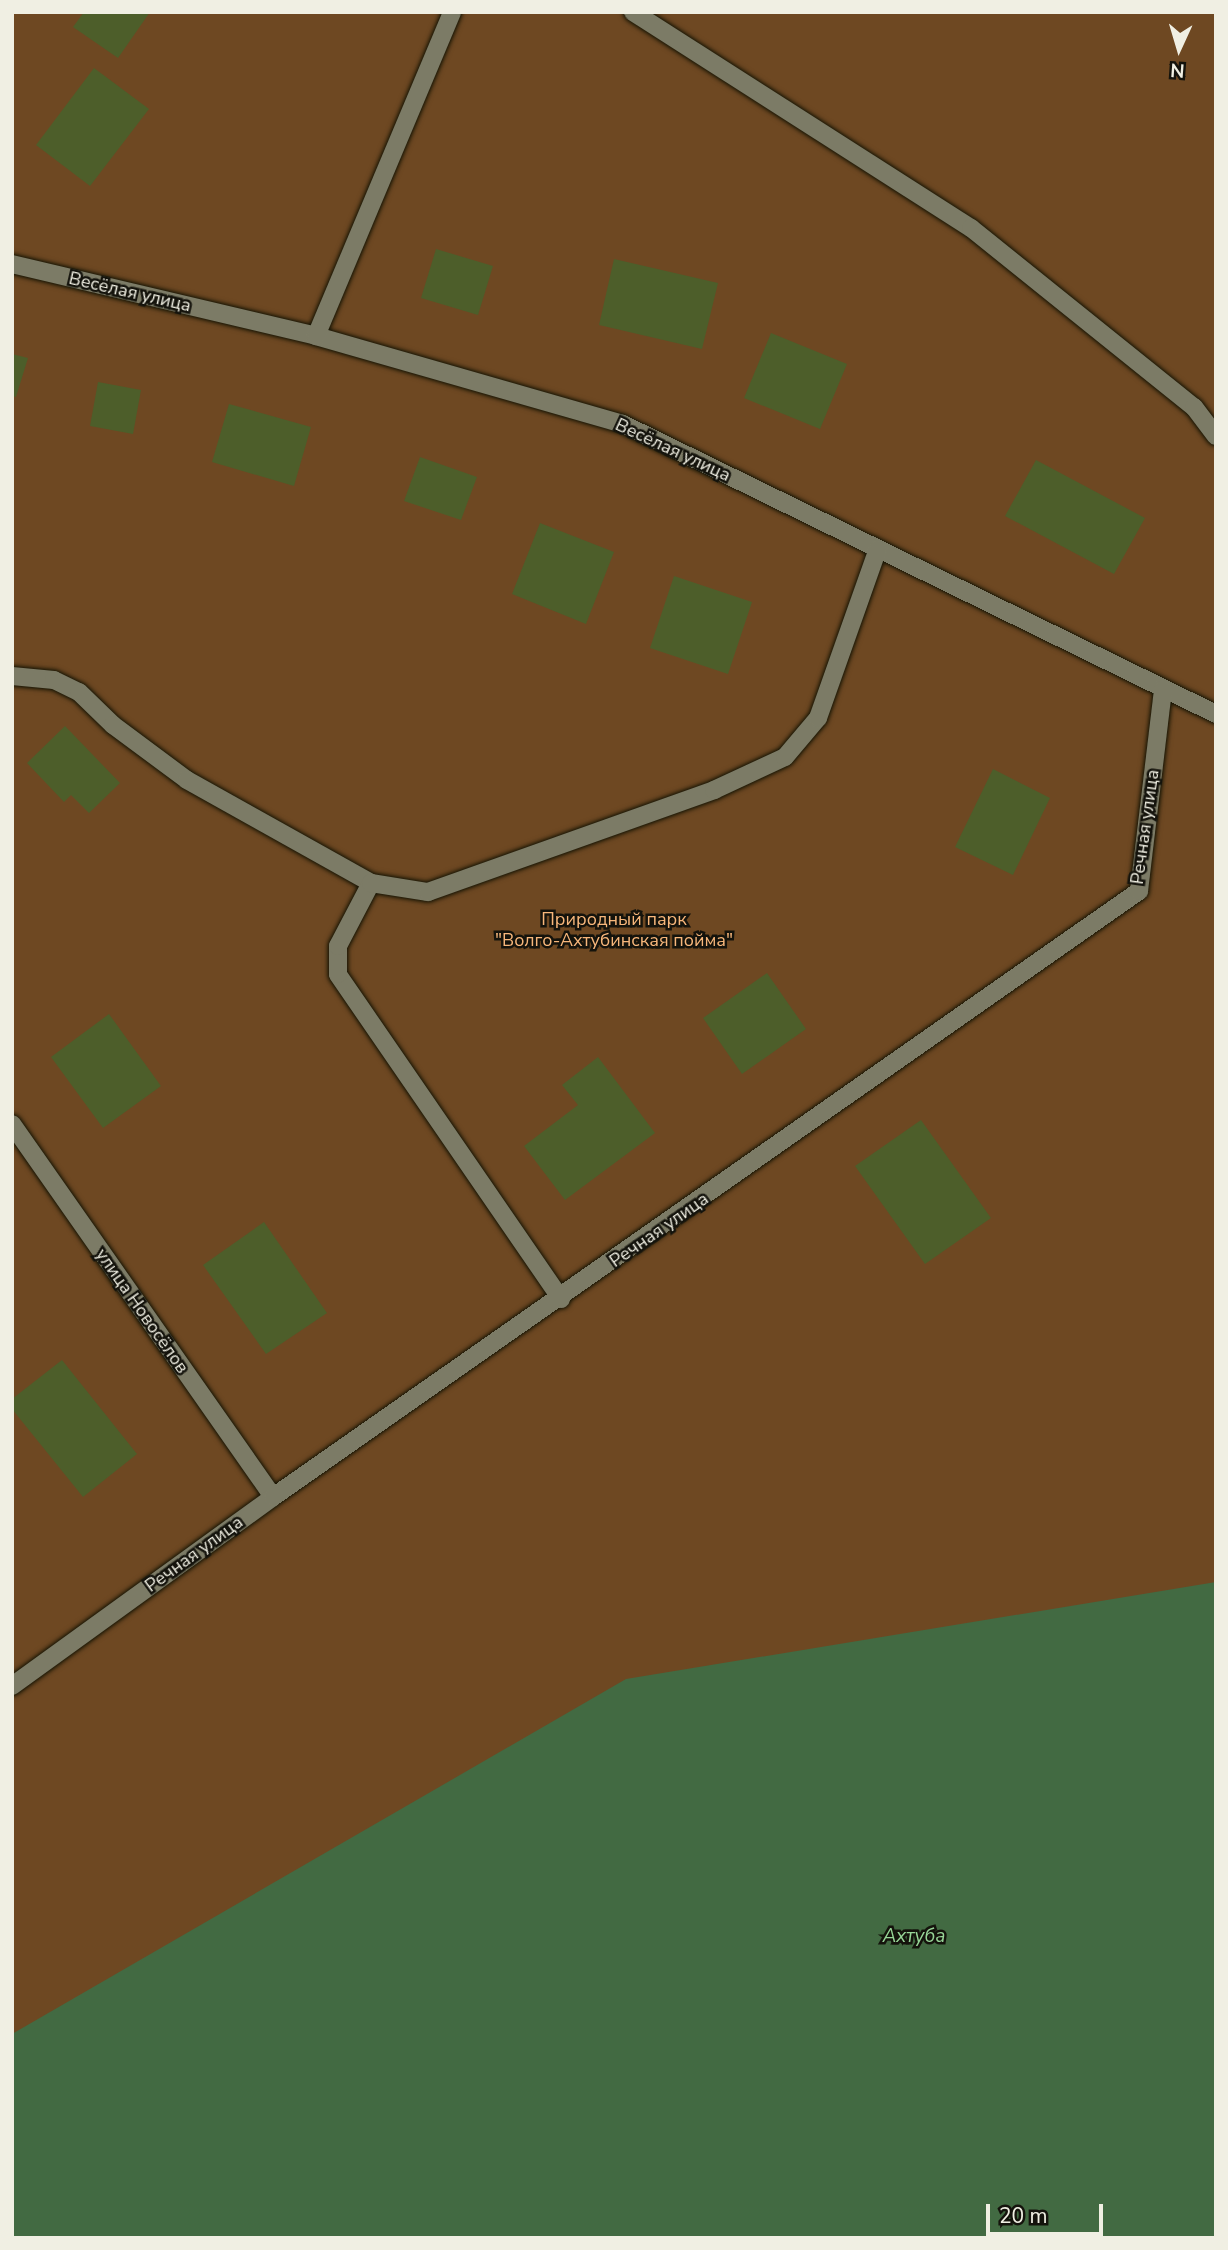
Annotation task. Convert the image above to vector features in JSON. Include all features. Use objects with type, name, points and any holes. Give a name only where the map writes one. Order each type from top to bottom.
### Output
[{"type":"street","points":[[316,336],[452,12]]},
{"type":"street","points":[[633,12],[971,228],[1194,407],[1216,436]]},
{"type":"street","name":"Весёлая улица","points":[[12,264],[316,336],[623,424],[1216,714]]},
{"type":"street","points":[[12,676],[54,680],[79,692],[113,725],[187,780],[371,883],[428,892],[714,790],[785,757],[818,718],[878,549]]},
{"type":"street","name":"Речная улица","points":[[12,1686],[273,1497],[561,1299],[1139,891],[1163,689]]},
{"type":"street","points":[[371,883],[338,946],[338,974],[561,1299]]},
{"type":"street","name":"улица Новосёлов","points":[[12,1125],[273,1497]]},
{"type":"green space","name":"Природный парк \"Волго-Ахтубинская пойма\"","points":[[12,12],[1216,12],[1216,1848],[12,2238]]},
{"type":"water","name":"Ахтуба","points":[[1216,1582],[1216,2238],[12,2238],[12,2034],[626,1679]]},
{"type":"building","points":[[84,12],[150,12],[118,58],[73,27]]},
{"type":"building","points":[[94,68],[149,109],[90,186],[36,145]]},
{"type":"building","points":[[436,249],[493,266],[478,315],[421,298]]},
{"type":"building","points":[[614,259],[718,283],[702,349],[599,325]]},
{"type":"building","points":[[771,333],[847,364],[820,429],[744,398]]},
{"type":"building","points":[[12,354],[28,358],[16,397],[12,396]]},
{"type":"building","points":[[98,382],[141,390],[133,434],[90,426]]},
{"type":"building","points":[[229,404],[311,427],[294,486],[212,462]]},
{"type":"building","points":[[420,457],[477,477],[461,520],[404,501]]},
{"type":"building","points":[[1036,460],[1145,518],[1114,574],[1005,516]]},
{"type":"building","points":[[540,523],[614,552],[586,624],[512,594]]},
{"type":"building","points":[[674,576],[752,602],[728,674],[650,648]]},
{"type":"building","points":[[65,726],[120,783],[89,813],[71,795],[64,802],[27,763]]},
{"type":"building","points":[[993,769],[1050,798],[1013,875],[955,847]]},
{"type":"building","points":[[767,973],[806,1029],[742,1074],[703,1018]]},
{"type":"building","points":[[109,1014],[161,1086],[103,1128],[51,1057]]},
{"type":"building","points":[[598,1057],[655,1133],[565,1200],[524,1146],[578,1105],[562,1085]]},
{"type":"building","points":[[921,1120],[991,1218],[925,1264],[855,1166]]},
{"type":"building","points":[[264,1222],[327,1313],[266,1354],[203,1265]]},
{"type":"building","points":[[62,1360],[137,1454],[83,1497],[12,1409],[12,1399]]}]
